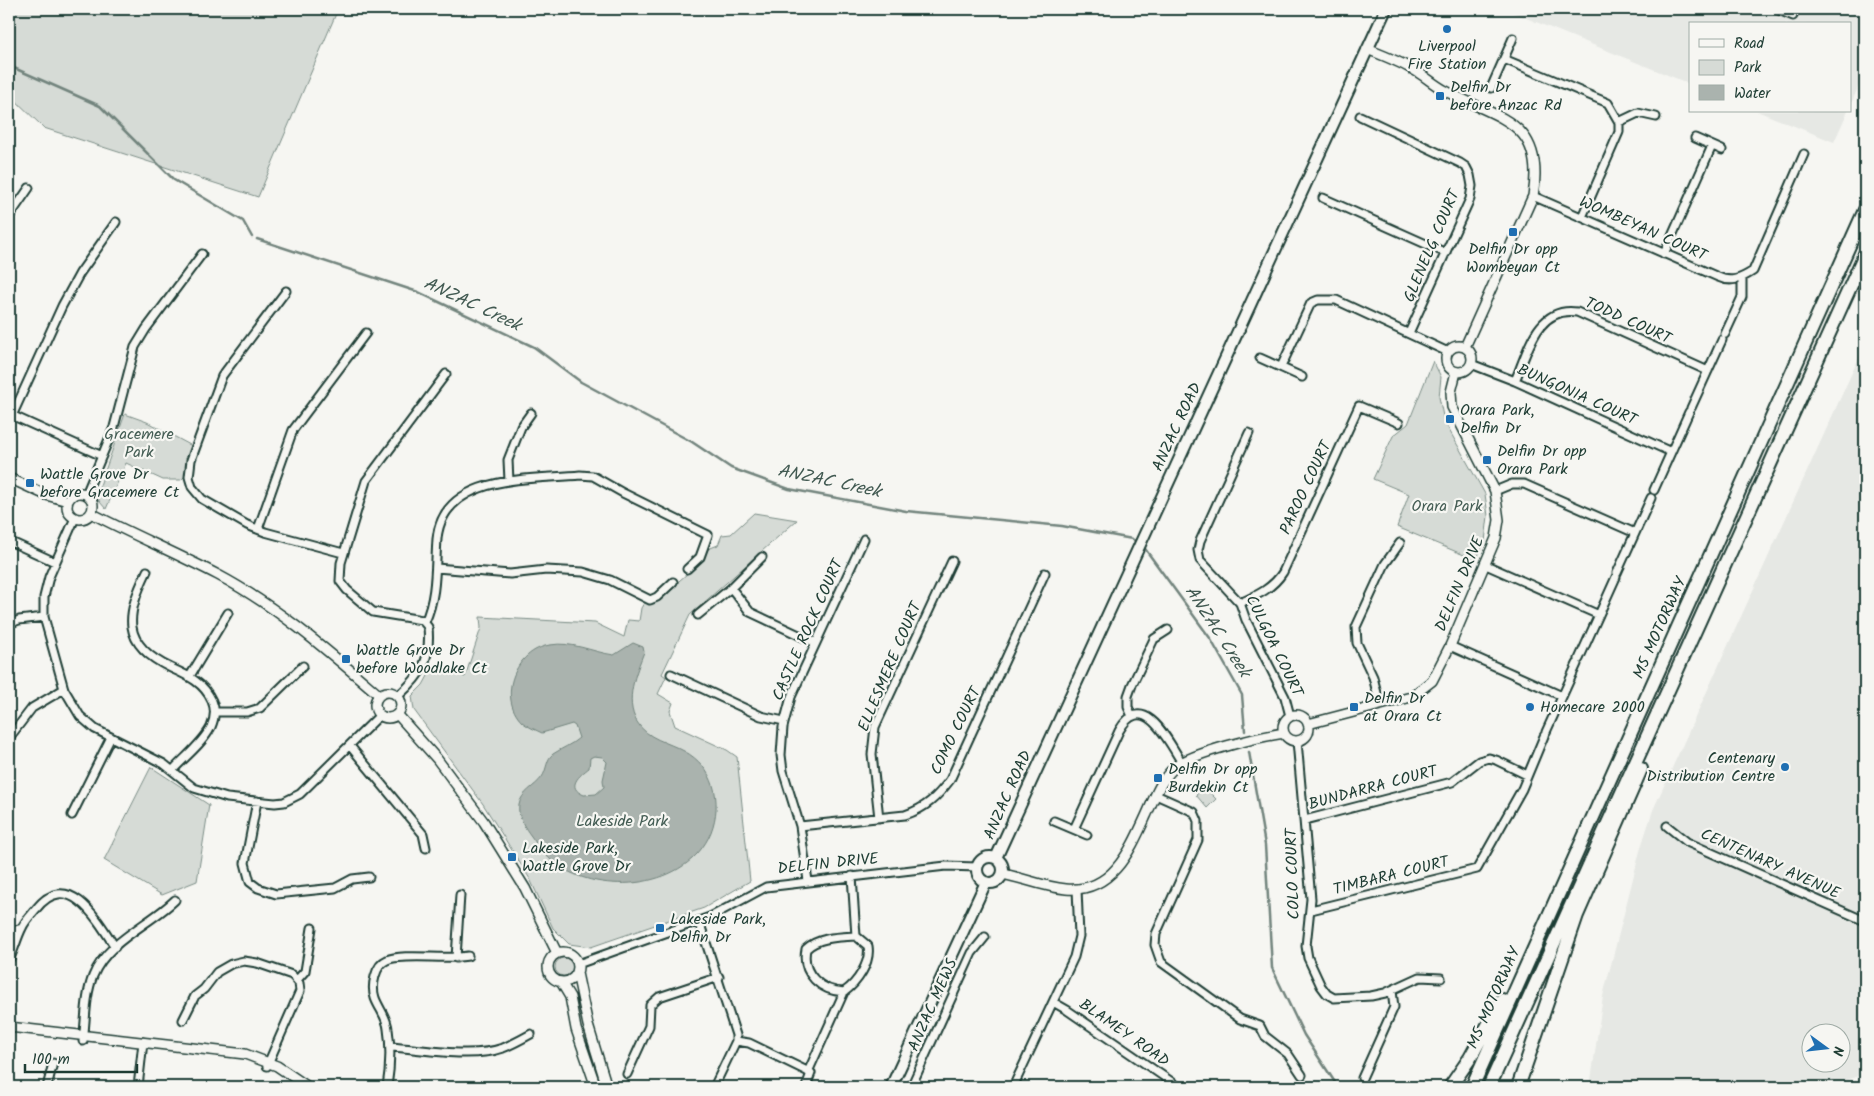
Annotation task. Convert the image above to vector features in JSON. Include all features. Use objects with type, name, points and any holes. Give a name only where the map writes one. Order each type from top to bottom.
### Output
[{"type":"highway","points":[[1797,360],[1865,202]]},
{"type":"highway","name":"M5 MOTORWAY","points":[[1472,1087],[1865,210]]},
{"type":"highway","name":"M5 MOTORWAY","points":[[1489,1087],[1865,254]]},
{"type":"highway","points":[[1518,1087],[1577,915],[1700,636],[1719,574]]},
{"type":"highway","points":[[1450,1087],[1496,1012],[1571,866]]},
{"type":"main road","name":"ANZAC ROAD","points":[[996,858],[1133,556],[1386,9]]},
{"type":"main road","points":[[984,858],[996,858],[1002,864],[1002,874],[996,881],[986,882],[978,875],[977,867],[984,858]]},
{"type":"main road","points":[[891,1087],[986,882]]},
{"type":"street","points":[[1776,9],[1793,16]]},
{"type":"street","points":[[1491,88],[1513,38]]},
{"type":"street","points":[[1367,49],[1414,70],[1444,90],[1513,124],[1524,136],[1533,153],[1536,171],[1534,196],[1465,347]]},
{"type":"street","points":[[1504,59],[1608,103],[1618,122],[1619,132],[1616,142],[1582,217]]},
{"type":"street","points":[[1618,122],[1638,113],[1656,117]]},
{"type":"street","name":"GLENELG COURT","points":[[1360,116],[1466,167],[1472,186],[1470,199],[1409,333]]},
{"type":"street","points":[[1695,138],[1722,150]]},
{"type":"street","points":[[1664,254],[1712,146]]},
{"type":"street","points":[[1527,775],[1742,297],[1742,278],[1752,271],[1804,154]]},
{"type":"street","points":[[9,217],[29,188]]},
{"type":"street","name":"WOMBEYAN COURT","points":[[1534,196],[1726,281],[1742,278]]},
{"type":"street","points":[[1323,198],[1446,253]]},
{"type":"street","points":[[102,456],[11,415],[62,306],[80,274],[116,222]]},
{"type":"street","points":[[86,494],[114,427],[135,347],[146,329],[202,254]]},
{"type":"street","points":[[286,291],[222,376],[189,468],[192,487],[202,500],[258,529],[343,553]]},
{"type":"street","points":[[1281,367],[1305,312],[1311,303],[1318,300],[1336,300],[1448,352]]},
{"type":"street","name":"TODD COURT","points":[[1515,381],[1539,327],[1552,314],[1568,311],[1577,312],[1708,371]]},
{"type":"street","points":[[258,529],[293,430],[366,333]]},
{"type":"street","points":[[1453,347],[1465,347],[1472,355],[1471,364],[1466,371],[1456,372],[1447,365],[1448,352],[1453,347]]},
{"type":"street","points":[[1260,358],[1302,377]]},
{"type":"street","name":"BUNGONIA COURT","points":[[1471,364],[1515,381],[1671,452]]},
{"type":"street","name":"DELFIN DRIVE","points":[[1308,724],[1412,697],[1423,690],[1436,676],[1486,565],[1498,531],[1498,506],[1495,491],[1455,415],[1451,399],[1456,372]]},
{"type":"street","points":[[425,622],[377,614],[353,596],[340,581],[343,553],[366,480],[446,374]]},
{"type":"street","name":"PAROO COURT","points":[[1240,603],[1267,590],[1277,582],[1359,406],[1399,423]]},
{"type":"street","points":[[509,481],[508,460],[521,427],[531,413]]},
{"type":"street","name":"CULGOA COURT","points":[[1249,433],[1200,541],[1198,550],[1200,560],[1240,603],[1246,620],[1285,697],[1290,716]]},
{"type":"street","points":[[398,696],[415,681],[424,667],[428,634],[425,622],[432,607],[439,530],[450,509],[458,499],[475,489],[509,481],[593,476],[708,535],[700,557],[687,569]]},
{"type":"street","points":[[9,478],[56,499],[68,501]]},
{"type":"street","points":[[1495,491],[1512,484],[1524,484],[1635,533]]},
{"type":"street","points":[[75,494],[86,494],[93,502],[91,513],[86,518],[75,518],[68,511],[68,501],[75,494]]},
{"type":"street","points":[[91,513],[219,576],[258,599],[298,626],[380,695]]},
{"type":"street","points":[[75,518],[55,562],[44,597],[44,617],[64,689],[86,723],[173,770],[194,788],[227,798],[275,803],[293,798],[350,746],[380,715]]},
{"type":"street","name":"CASTLE ROCK COURT","points":[[808,881],[800,826],[791,801],[781,755],[784,721],[791,697],[864,539]]},
{"type":"street","points":[[9,541],[55,562]]},
{"type":"street","points":[[1380,705],[1372,677],[1357,643],[1356,626],[1385,564],[1400,543]]},
{"type":"street","points":[[698,615],[731,588],[762,557]]},
{"type":"street","name":"ELLESMERE COURT","points":[[879,818],[872,754],[875,727],[952,561]]},
{"type":"street","points":[[1486,565],[1599,615]]},
{"type":"street","points":[[436,568],[510,574],[546,570],[582,572],[605,578],[650,600],[657,597],[673,582]]},
{"type":"street","points":[[147,571],[131,607],[130,621],[136,641],[151,657],[190,676],[206,690],[215,712],[207,733],[173,770]]},
{"type":"street","name":"COMO COURT","points":[[800,826],[905,815],[920,810],[930,803],[950,780],[1045,573]]},
{"type":"street","points":[[731,588],[750,612],[816,643]]},
{"type":"street","points":[[190,676],[228,613]]},
{"type":"street","points":[[9,624],[19,620],[44,617]]},
{"type":"street","points":[[1132,716],[1128,707],[1128,696],[1132,685],[1154,639],[1168,630]]},
{"type":"street","points":[[1450,646],[1562,696]]},
{"type":"street","points":[[215,712],[246,712],[260,708],[303,666]]},
{"type":"street","points":[[670,674],[761,716],[784,721]]},
{"type":"street","points":[[9,738],[32,708],[64,689]]},
{"type":"street","points":[[391,692],[398,696],[402,705],[397,714],[390,718],[380,715],[375,705],[380,695],[391,692]]},
{"type":"street","points":[[397,714],[437,759],[482,819],[525,888],[557,953]]},
{"type":"street","points":[[1074,829],[1119,731],[1124,722],[1132,716],[1141,715],[1157,724],[1182,762]]},
{"type":"street","points":[[1290,716],[1302,716],[1308,724],[1306,735],[1297,741],[1289,739],[1284,734],[1283,725],[1290,716]]},
{"type":"street","points":[[1002,874],[1059,888],[1077,889],[1102,881],[1121,865],[1128,855],[1156,795],[1166,778],[1182,762],[1199,755],[1284,734]]},
{"type":"street","points":[[72,815],[111,738]]},
{"type":"street","name":"COLO COURT","points":[[1297,741],[1311,910],[1306,946],[1308,958],[1327,994],[1339,998],[1371,996],[1392,991],[1420,977],[1441,978]]},
{"type":"street","points":[[350,746],[423,834],[426,848]]},
{"type":"street","name":"BUNDARRA COURT","points":[[1305,820],[1452,782],[1479,760],[1489,758],[1496,760],[1527,775]]},
{"type":"street","name":"TIMBARA COURT","points":[[1311,910],[1477,869],[1522,789],[1527,775]]},
{"type":"street","points":[[1156,795],[1194,812],[1200,830],[1198,840],[1156,934],[1155,945],[1161,962],[1240,1019],[1260,1026],[1264,1036],[1288,1054],[1302,1075]]},
{"type":"street","points":[[257,801],[245,863],[250,882],[258,888],[276,894],[335,888],[352,879],[369,877]]},
{"type":"street","points":[[1054,820],[1087,835]]},
{"type":"street","name":"CENTENARY AVENUE","points":[[1667,826],[1687,842],[1865,921]]},
{"type":"street","name":"DELFIN DRIVE","points":[[578,968],[699,921],[766,887],[946,866],[977,867]]},
{"type":"street","points":[[852,876],[856,936]]},
{"type":"street","points":[[1013,1087],[1077,946],[1079,936],[1077,889]]},
{"type":"street","points":[[9,960],[22,928],[44,898],[50,895],[60,894],[79,901],[89,910],[114,947]]},
{"type":"street","points":[[456,958],[460,895]]},
{"type":"street","points":[[84,1039],[88,998],[94,975],[101,961],[114,947],[162,913],[175,900]]},
{"type":"street","points":[[699,921],[735,1026],[736,1041],[714,1087]]},
{"type":"street","points":[[9,932],[22,928]]},
{"type":"street","points":[[297,980],[305,971],[312,928]]},
{"type":"street","points":[[856,936],[868,946],[868,958],[854,986],[844,992],[835,992],[814,980],[806,963],[806,952],[812,943],[820,940],[856,936]]},
{"type":"street","name":"ANZAC MEWS","points":[[911,1087],[972,953],[986,936]]},
{"type":"street","points":[[596,1087],[576,1029],[570,997],[561,982],[552,977],[548,969],[550,959],[557,953],[570,953],[578,968],[588,1025],[607,1087]]},
{"type":"street","points":[[387,1087],[390,1047],[387,1022],[375,998],[374,987],[380,965],[387,960],[398,958],[456,958],[468,956]]},
{"type":"street","points":[[183,1020],[195,996],[204,989],[217,972],[232,964],[244,961],[257,963],[297,980],[300,987],[299,995],[268,1064]]},
{"type":"street","points":[[561,982],[570,980],[578,968]]},
{"type":"street","points":[[627,1074],[649,1026],[650,1005],[659,997],[719,977]]},
{"type":"street","points":[[1362,1078],[1394,1007],[1392,991]]},
{"type":"street","points":[[808,1072],[830,1027],[844,992]]},
{"type":"street","name":"BLAMEY ROAD","points":[[1053,1002],[1179,1087]]},
{"type":"street","points":[[9,1027],[84,1039]]},
{"type":"street","points":[[9,1033],[143,1045],[233,1057],[268,1064],[308,1087]]},
{"type":"street","points":[[390,1047],[468,1052],[490,1051],[510,1045],[531,1034]]},
{"type":"street","points":[[736,1041],[749,1043],[808,1072],[811,1075],[806,1087]]},
{"type":"street","points":[[138,1087],[143,1045]]},
{"type":"street","points":[[47,1087],[54,1064]]},
{"type":"street","points":[[268,1064],[299,1087]]},
{"type":"shaded area","points":[[1504,9],[1865,9],[1865,72],[1852,101],[1852,22],[1689,22],[1689,84]]},
{"type":"shaded area","points":[[1759,112],[1848,112],[1834,142]]},
{"type":"shaded area","points":[[1865,344],[1865,1070],[1859,1076],[1826,1087],[1590,1087],[1603,996],[1641,847],[1653,810]]},
{"type":"green space","points":[[9,9],[338,9],[258,197],[44,128],[9,94]]},
{"type":"green space","name":"Orara Park","points":[[1433,361],[1441,377],[1439,397],[1444,421],[1485,494],[1488,516],[1485,541],[1476,560],[1397,527],[1409,494],[1373,479],[1393,436],[1408,424]]},
{"type":"green space","name":"Gracemere Park","points":[[125,414],[147,422],[192,446],[185,476],[181,480],[163,480],[126,463],[106,509],[99,501],[98,491]]},
{"type":"green space","name":"Lakeside Park","points":[[754,513],[797,520],[690,615],[662,674],[666,677],[658,694],[673,703],[670,711],[675,726],[727,750],[737,757],[750,881],[704,908],[591,947],[569,944],[553,928],[530,879],[483,804],[414,710],[412,696],[423,685],[434,665],[465,677],[481,628],[480,617],[595,623],[624,637],[628,620],[639,621],[641,608],[644,603],[664,594],[703,560],[708,549],[718,545],[722,535],[731,534]]},
{"type":"green space","points":[[151,767],[209,805],[197,881],[162,895],[104,860]]},
{"type":"green space","points":[[1205,788],[1216,799],[1207,808],[1196,795]]},
{"type":"green space","points":[[564,958],[570,961],[573,967],[570,973],[564,976],[558,973],[555,967],[558,961]]},
{"type":"water","points":[[633,643],[643,647],[644,652],[631,696],[633,714],[641,728],[646,732],[658,740],[684,751],[703,766],[709,775],[716,797],[715,820],[711,832],[700,851],[683,866],[664,876],[642,882],[596,881],[575,874],[556,864],[542,851],[520,818],[520,800],[542,777],[551,756],[579,738],[575,726],[572,724],[542,733],[522,722],[515,712],[511,700],[511,688],[519,665],[527,656],[538,649],[558,644],[566,644],[614,655]],"holes":[[[594,756],[602,757],[607,762],[603,780],[604,787],[596,794],[584,795],[578,792],[575,785],[576,781],[589,768],[590,758]]]},
{"type":"waterway","name":"ANZAC Creek","points":[[9,60],[14,68],[100,106],[174,180],[243,221],[252,237]]},
{"type":"waterway","name":"ANZAC Creek","points":[[257,239],[418,292],[534,347],[581,382],[692,442],[731,468],[789,489],[906,511],[1062,526],[1132,539],[1138,543]]},
{"type":"waterway","name":"ANZAC Creek","points":[[1143,546],[1210,638],[1242,695],[1245,731]]},
{"type":"waterway","name":"ANZAC Creek","points":[[1249,752],[1265,845],[1272,968],[1304,1035],[1338,1087]]},
{"type":"place","name":"Liverpool Fire Station","points":[[1447,29]]},
{"type":"place","name":"Delfin Dr before Anzac Rd","points":[[1440,96]]},
{"type":"place","name":"Delfin Dr opp Wombeyan Ct","points":[[1513,232]]},
{"type":"place","name":"Orara Park, Delfin Dr","points":[[1450,419]]},
{"type":"place","name":"Delfin Dr opp Orara Park","points":[[1487,460]]},
{"type":"place","name":"Wattle Grove Dr before Gracemere Ct","points":[[30,483]]},
{"type":"place","name":"Wattle Grove Dr before Woodlake Ct","points":[[346,659]]},
{"type":"place","name":"Delfin Dr at Orara Ct","points":[[1354,707]]},
{"type":"place","name":"Homecare 2000","points":[[1530,707]]},
{"type":"place","name":"Centenary Distribution Centre","points":[[1785,767]]},
{"type":"place","name":"Delfin Dr opp Burdekin Ct","points":[[1158,778]]},
{"type":"place","name":"Lakeside Park, Wattle Grove Dr","points":[[512,857]]},
{"type":"place","name":"Lakeside Park, Delfin Dr","points":[[660,928]]}]
